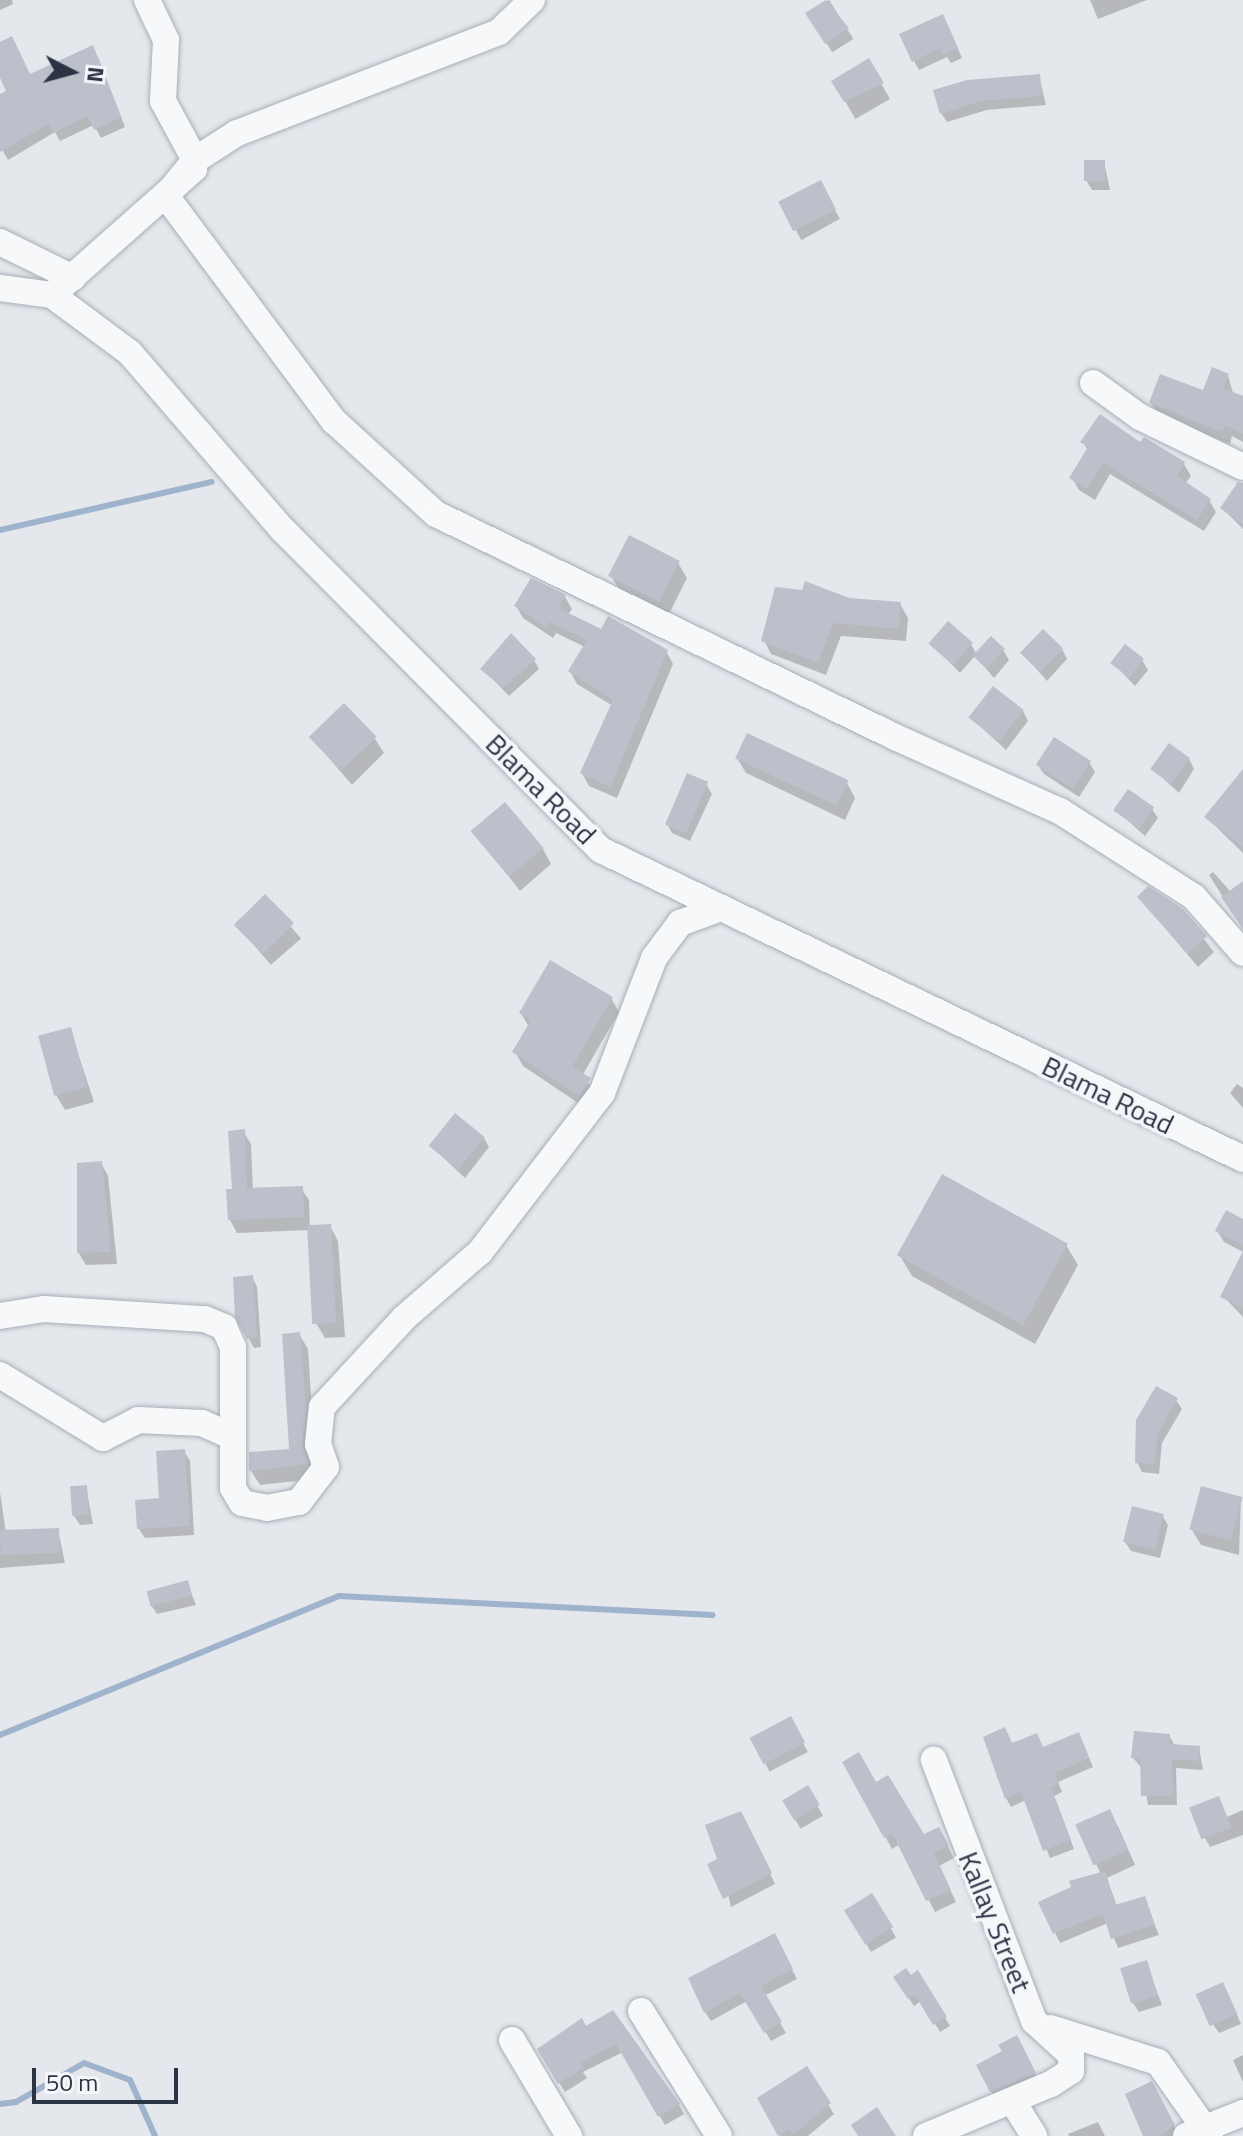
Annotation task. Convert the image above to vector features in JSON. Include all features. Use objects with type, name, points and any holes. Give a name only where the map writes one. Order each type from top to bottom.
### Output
[{"type":"street","points":[[0,288],[52,295],[194,169],[195,160],[163,101],[166,40],[147,0]]},
{"type":"street","points":[[195,160],[237,133],[499,32],[532,0]]},
{"type":"street","points":[[166,196],[224,267],[334,421],[436,514],[895,737],[1060,811],[1194,897],[1243,953]]},
{"type":"street","points":[[0,242],[73,278]]},
{"type":"street","name":"Blama Road","points":[[52,295],[148,371],[294,541],[601,850],[1243,1159]]},
{"type":"street","points":[[1093,383],[1140,417],[1243,467]]},
{"type":"street","points":[[0,1316],[44,1309],[205,1319],[224,1327],[233,1347],[233,1488],[242,1503],[267,1508],[299,1502],[326,1467],[318,1444],[322,1407],[404,1318],[480,1252],[602,1093],[654,958],[680,923],[721,908]]},
{"type":"street","points":[[0,1375],[103,1438],[138,1420],[202,1423],[231,1436]]},
{"type":"street","name":"Kallay Street","points":[[934,1760],[1034,2021],[1071,2055],[1071,2071],[1013,2102]]},
{"type":"street","points":[[641,2011],[719,2136]]},
{"type":"street","points":[[1034,2021],[1087,2043],[1158,2062],[1170,2077],[1201,2133],[1243,2113]]},
{"type":"street","points":[[512,2040],[569,2136]]},
{"type":"street","points":[[926,2136],[1013,2102],[1034,2136]]},
{"type":"building","points":[[826,0],[849,28],[825,44],[805,13]]},
{"type":"building","points":[[943,14],[958,48],[943,55],[940,48],[912,62],[899,34]]},
{"type":"building","points":[[12,36],[30,74],[93,45],[121,117],[94,130],[88,116],[53,133],[49,124],[0,152],[0,94],[6,91],[0,78],[0,42]]},
{"type":"building","points":[[869,58],[884,83],[844,102],[831,81]]},
{"type":"building","points":[[1040,74],[1042,96],[981,101],[940,114],[933,90],[967,80]]},
{"type":"building","points":[[1084,160],[1105,160],[1105,181],[1084,181]]},
{"type":"building","points":[[821,180],[836,209],[793,231],[778,202]]},
{"type":"building","points":[[1212,367],[1229,374],[1223,388],[1243,396],[1243,434],[1225,425],[1223,432],[1149,403],[1160,374],[1203,390]]},
{"type":"building","points":[[1100,414],[1140,442],[1144,437],[1185,462],[1177,476],[1211,499],[1197,520],[1103,463],[1087,489],[1069,478],[1088,447],[1080,442]]},
{"type":"building","points":[[1238,482],[1243,483],[1243,525],[1220,508]]},
{"type":"building","points":[[629,535],[680,561],[659,602],[608,576]]},
{"type":"building","points":[[531,578],[566,595],[558,608],[601,629],[608,616],[668,650],[610,787],[580,773],[613,700],[568,671],[587,640],[549,622],[546,627],[514,606]]},
{"type":"building","points":[[805,581],[849,598],[901,602],[899,629],[833,623],[818,663],[761,641],[775,587],[802,590]]},
{"type":"building","points":[[948,621],[973,643],[953,665],[928,644]]},
{"type":"building","points":[[1043,629],[1063,648],[1040,672],[1020,653]]},
{"type":"building","points":[[511,633],[536,659],[503,688],[480,669]]},
{"type":"building","points":[[991,636],[1005,649],[986,669],[973,656]]},
{"type":"building","points":[[1125,644],[1144,659],[1129,678],[1110,663]]},
{"type":"building","points":[[993,686],[1024,710],[999,742],[968,718]]},
{"type":"building","points":[[344,703],[377,737],[341,771],[309,737]]},
{"type":"building","points":[[747,733],[849,780],[837,806],[735,758]]},
{"type":"building","points":[[1054,737],[1091,761],[1073,789],[1036,765]]},
{"type":"building","points":[[1169,743],[1190,758],[1171,784],[1150,769]]},
{"type":"building","points":[[1243,769],[1243,847],[1204,817]]},
{"type":"building","points":[[687,773],[708,782],[686,834],[665,825]]},
{"type":"building","points":[[1128,789],[1154,807],[1139,829],[1113,810]]},
{"type":"building","points":[[505,802],[544,848],[509,877],[471,831]]},
{"type":"building","points":[[1243,881],[1243,929],[1221,897]]},
{"type":"building","points":[[1148,886],[1183,909],[1207,936],[1188,954],[1137,897]]},
{"type":"building","points":[[265,894],[294,923],[263,954],[234,925]]},
{"type":"building","points":[[550,960],[613,997],[572,1067],[591,1078],[579,1096],[512,1052],[531,1020],[519,1013]]},
{"type":"building","points":[[71,1027],[87,1087],[54,1096],[38,1036]]},
{"type":"building","points":[[455,1113],[485,1137],[458,1170],[429,1146]]},
{"type":"building","points":[[245,1129],[247,1188],[303,1186],[304,1217],[228,1220],[226,1189],[232,1189],[228,1131]]},
{"type":"building","points":[[102,1161],[111,1252],[77,1253],[77,1163]]},
{"type":"building","points":[[942,1174],[1068,1244],[1023,1325],[897,1255]]},
{"type":"building","points":[[1226,1210],[1243,1219],[1243,1245],[1215,1231]]},
{"type":"building","points":[[331,1224],[336,1323],[312,1324],[307,1225]]},
{"type":"building","points":[[1243,1251],[1243,1308],[1220,1297]]},
{"type":"building","points":[[253,1275],[257,1338],[247,1339],[235,1317],[233,1277]]},
{"type":"building","points":[[300,1332],[306,1409],[302,1443],[308,1464],[249,1471],[249,1452],[289,1449],[282,1334]]},
{"type":"building","points":[[1156,1386],[1178,1398],[1158,1432],[1154,1465],[1135,1463],[1136,1420]]},
{"type":"building","points":[[185,1449],[190,1526],[137,1529],[135,1500],[159,1498],[156,1451]]},
{"type":"building","points":[[87,1485],[89,1515],[72,1516],[70,1486]]},
{"type":"building","points":[[1201,1486],[1243,1497],[1231,1541],[1189,1529]]},
{"type":"building","points":[[1132,1506],[1164,1514],[1155,1550],[1123,1542]]},
{"type":"building","points":[[59,1528],[60,1553],[1,1555],[0,1530]]},
{"type":"building","points":[[188,1580],[192,1595],[151,1607],[146,1591]]},
{"type":"building","points":[[791,1716],[805,1742],[764,1765],[750,1738]]},
{"type":"building","points":[[1005,1727],[1012,1743],[1037,1733],[1043,1747],[1079,1732],[1089,1758],[1055,1773],[1059,1783],[1051,1787],[1071,1840],[1043,1851],[1021,1792],[1005,1799],[983,1737]]},
{"type":"building","points":[[1134,1731],[1170,1734],[1169,1744],[1200,1746],[1199,1761],[1172,1759],[1173,1796],[1141,1796],[1140,1759],[1131,1758]]},
{"type":"building","points":[[859,1752],[876,1782],[888,1775],[924,1834],[939,1827],[949,1846],[934,1853],[951,1890],[926,1901],[892,1833],[884,1838],[842,1762]]},
{"type":"building","points":[[808,1785],[820,1805],[794,1820],[782,1800]]},
{"type":"building","points":[[1219,1796],[1231,1828],[1201,1839],[1189,1807]]},
{"type":"building","points":[[1110,1809],[1128,1850],[1094,1866],[1075,1824]]},
{"type":"building","points":[[741,1811],[772,1873],[723,1899],[707,1864],[717,1859],[705,1825]]},
{"type":"building","points":[[1105,1871],[1115,1905],[1145,1896],[1155,1925],[1111,1939],[1103,1914],[1053,1934],[1038,1902],[1071,1887],[1069,1881]]},
{"type":"building","points":[[872,1893],[893,1927],[865,1944],[844,1910]]},
{"type":"building","points":[[775,1933],[793,1969],[761,1986],[782,2022],[764,2033],[740,1993],[704,2013],[688,1978]]},
{"type":"building","points":[[1147,1960],[1158,1995],[1131,2004],[1120,1968]]},
{"type":"building","points":[[906,1968],[911,1975],[918,1970],[947,2017],[933,2025],[915,1995],[908,1999],[893,1977]]},
{"type":"building","points":[[1223,1982],[1237,2014],[1210,2026],[1196,1994]]},
{"type":"building","points":[[613,2010],[680,2104],[658,2117],[616,2044],[580,2063],[583,2068],[558,2084],[537,2049],[582,2018],[586,2026]]},
{"type":"building","points":[[1017,2035],[1036,2073],[990,2092],[976,2065],[1002,2051],[998,2045]]},
{"type":"building","points":[[807,2066],[831,2103],[793,2135],[789,2129],[778,2136],[757,2098]]},
{"type":"building","points":[[1152,2081],[1175,2125],[1160,2136],[1143,2136],[1125,2094]]},
{"type":"building","points":[[877,2107],[896,2136],[858,2136],[851,2125]]},
{"type":"waterway","points":[[0,530],[212,482]]},
{"type":"waterway","points":[[0,1735],[339,1596],[713,1615]]},
{"type":"waterway","points":[[0,2104],[16,2102],[84,2063],[130,2080],[155,2136]]}]
